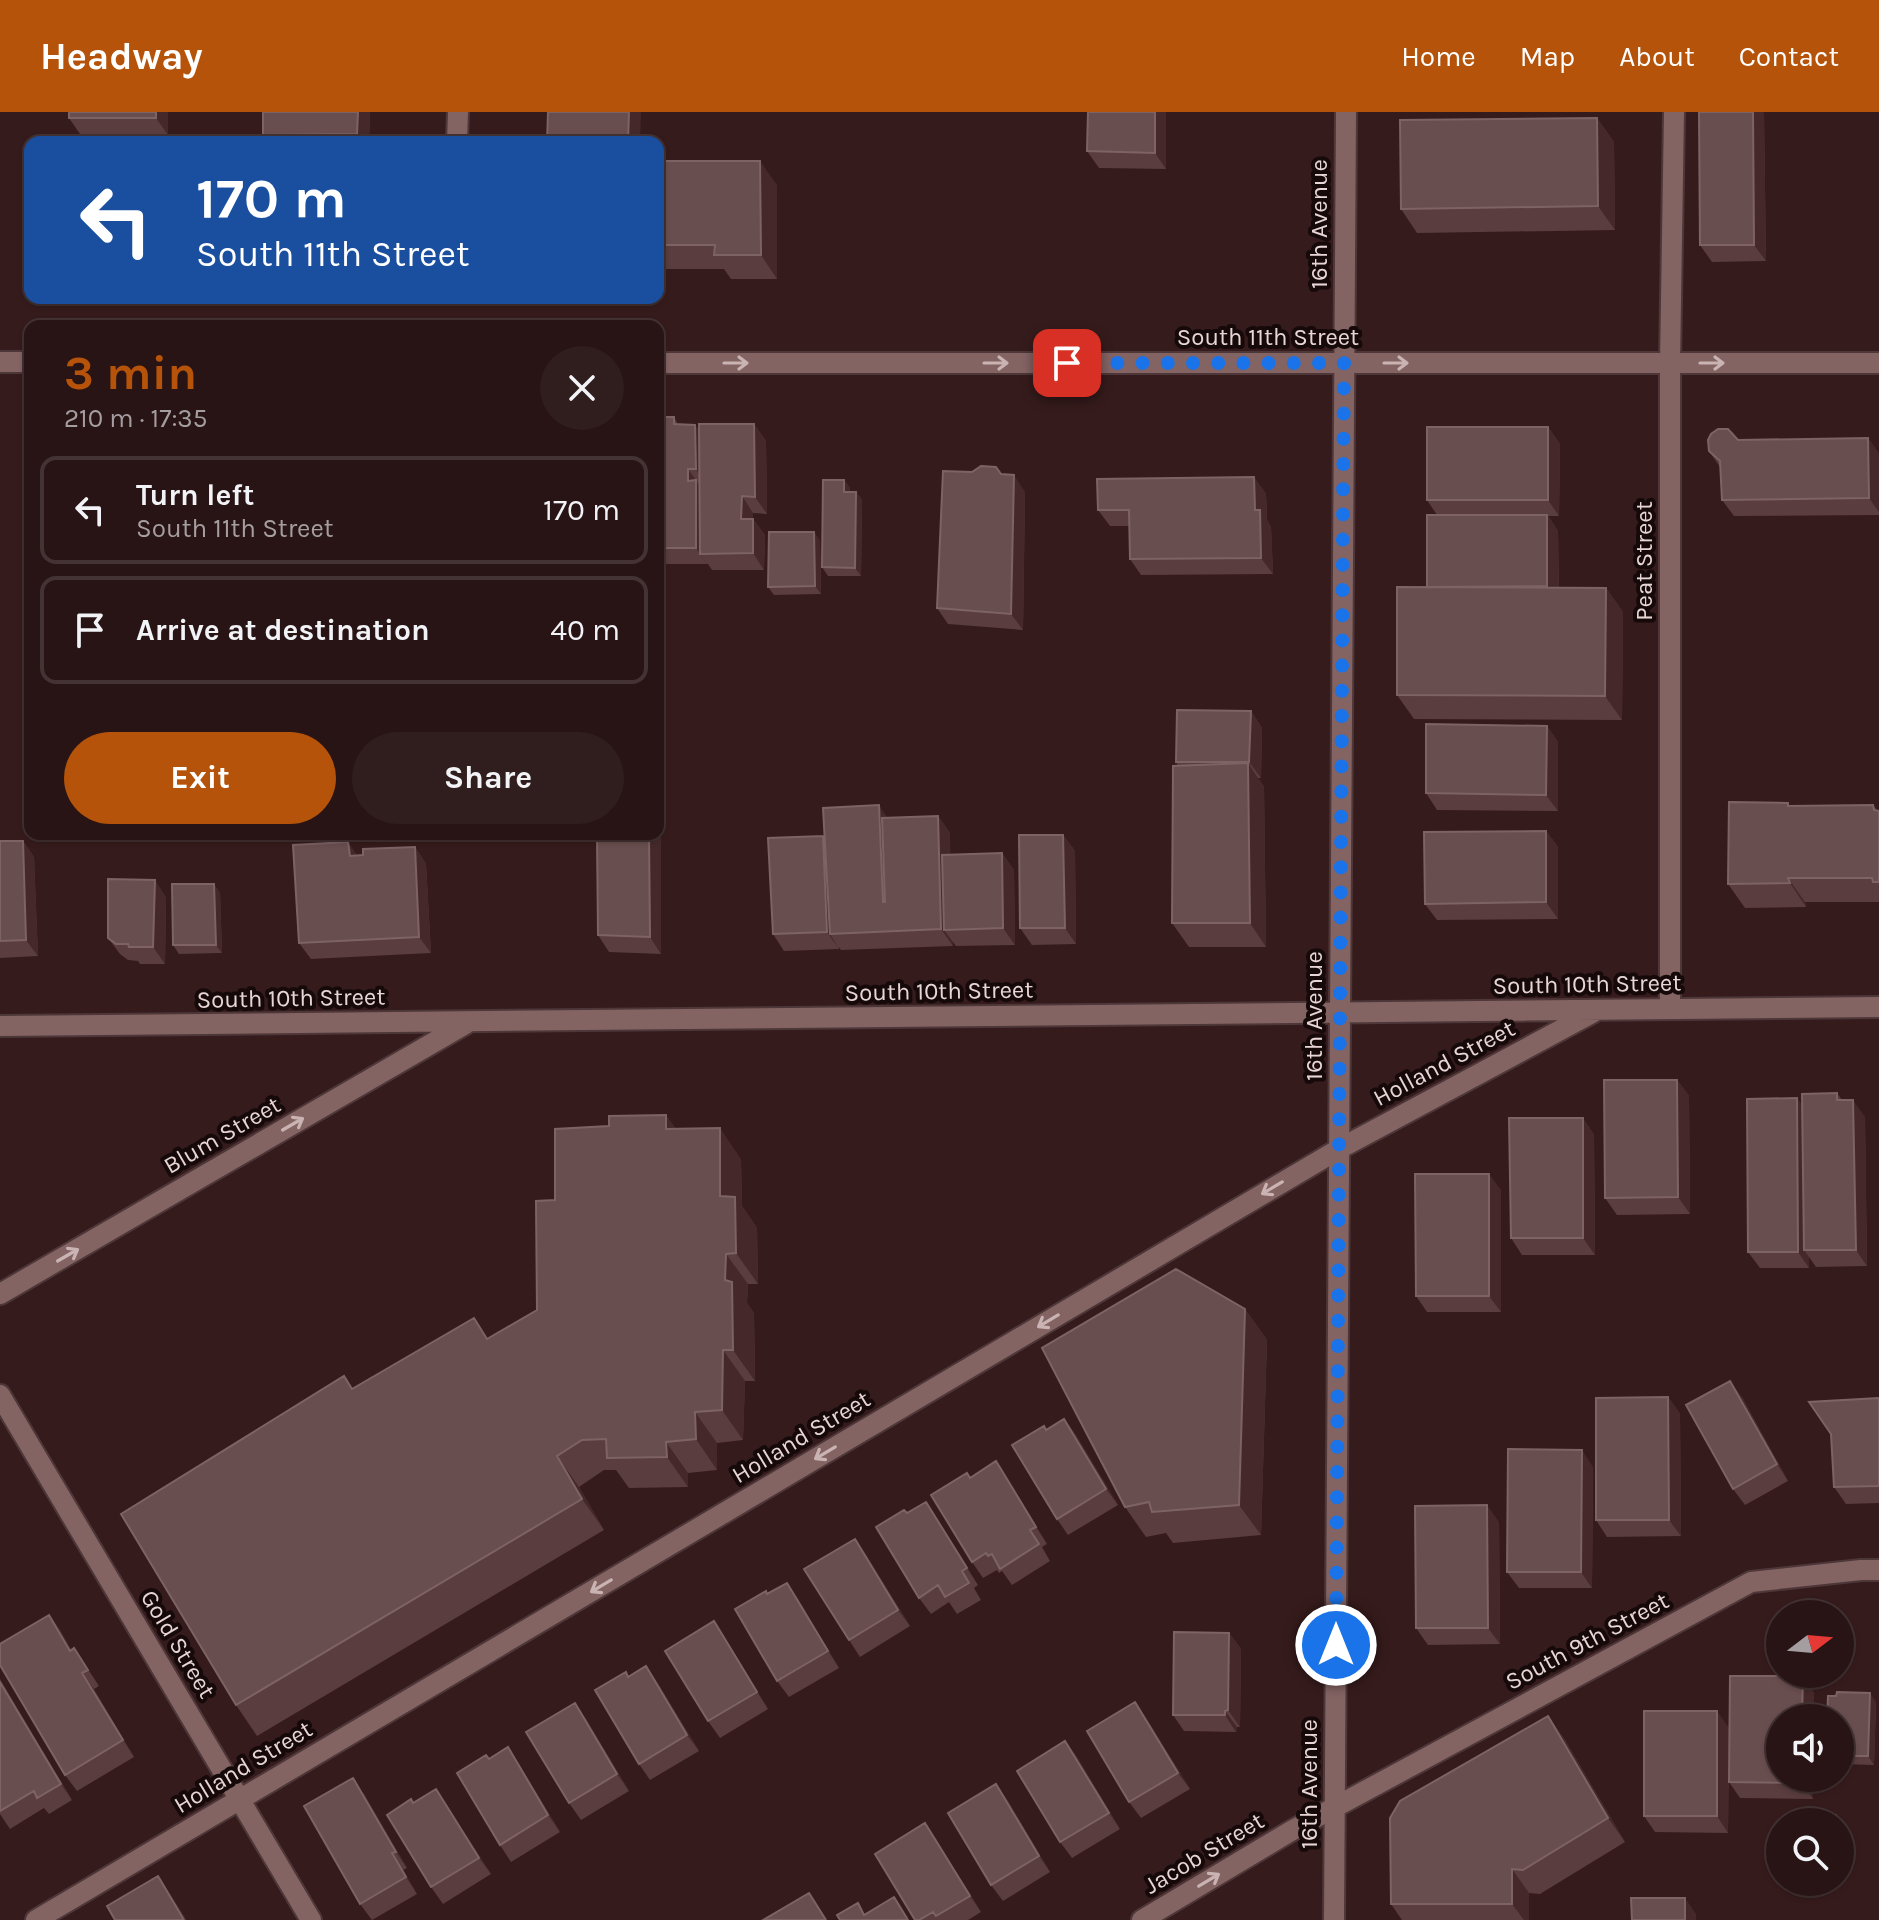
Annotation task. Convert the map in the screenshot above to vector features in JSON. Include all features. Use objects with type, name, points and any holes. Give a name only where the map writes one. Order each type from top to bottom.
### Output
[{"type":"street","points":[[457,136],[458,112]]},
{"type":"street","name":"16th Avenue","points":[[1334,1920],[1346,112]]},
{"type":"street","name":"Peat Street","points":[[1670,1009],[1670,363],[1674,112]]},
{"type":"street","points":[[0,362],[24,362]]},
{"type":"street","name":"South 11th Street","points":[[664,363],[1879,363]]},
{"type":"street","name":"South 10th Street","points":[[0,1026],[1879,1007]]},
{"type":"street","name":"Holland Street","points":[[36,1920],[1339,1149],[1597,1010]]},
{"type":"street","name":"Blum Street","points":[[0,1294],[470,1022]]},
{"type":"street","name":"Gold Street","points":[[0,1395],[311,1920]]},
{"type":"street","name":"South 9th Street","points":[[1335,1807],[1751,1582],[1879,1570]]},
{"type":"street","name":"Jacob Street","points":[[1142,1920],[1335,1807]]},
{"type":"building","points":[[69,112],[156,112],[156,118],[69,118]]},
{"type":"building","points":[[263,112],[358,112],[357,134],[263,135]]},
{"type":"building","points":[[548,112],[629,112],[628,136],[547,136]]},
{"type":"building","points":[[1088,112],[1155,112],[1155,153],[1087,151]]},
{"type":"building","points":[[1699,112],[1753,112],[1754,245],[1700,245]]},
{"type":"building","points":[[1597,118],[1598,206],[1401,209],[1400,120]]},
{"type":"building","points":[[664,161],[760,161],[761,255],[714,255],[715,245],[664,245]]},
{"type":"building","points":[[664,417],[674,417],[674,424],[695,425],[696,469],[688,469],[688,481],[696,480],[696,548],[664,548]]},
{"type":"building","points":[[699,424],[754,424],[755,497],[742,496],[741,519],[753,519],[753,553],[700,554]]},
{"type":"building","points":[[1427,427],[1548,427],[1548,500],[1427,500]]},
{"type":"building","points":[[1718,429],[1728,429],[1738,440],[1868,438],[1869,498],[1722,500],[1720,461],[1709,451],[1708,440]]},
{"type":"building","points":[[981,466],[996,467],[1001,474],[1014,475],[1011,614],[937,608],[943,471],[972,472]]},
{"type":"building","points":[[1254,477],[1255,510],[1260,510],[1261,558],[1130,559],[1129,510],[1098,510],[1097,479]]},
{"type":"building","points":[[823,480],[844,480],[844,492],[856,492],[855,568],[822,567]]},
{"type":"building","points":[[1427,515],[1547,515],[1547,586],[1427,587]]},
{"type":"building","points":[[769,532],[814,532],[815,586],[768,587]]},
{"type":"building","points":[[1397,587],[1606,588],[1605,696],[1397,695]]},
{"type":"building","points":[[1177,710],[1251,711],[1249,762],[1176,762]]},
{"type":"building","points":[[1426,724],[1547,726],[1546,795],[1426,793]]},
{"type":"building","points":[[1248,763],[1250,923],[1172,923],[1173,766]]},
{"type":"building","points":[[1729,802],[1788,803],[1788,806],[1873,805],[1874,810],[1879,811],[1879,882],[1873,882],[1872,878],[1788,878],[1790,883],[1728,884]]},
{"type":"building","points":[[879,805],[883,902],[882,818],[938,816],[941,929],[830,934],[823,808]]},
{"type":"building","points":[[1546,831],[1546,902],[1425,904],[1424,832]]},
{"type":"building","points":[[1019,835],[1063,835],[1065,928],[1020,928]]},
{"type":"building","points":[[823,836],[827,932],[773,934],[768,838]]},
{"type":"building","points":[[597,840],[649,840],[650,937],[598,935]]},
{"type":"building","points":[[0,841],[23,841],[26,940],[0,941]]},
{"type":"building","points":[[348,842],[350,856],[363,855],[363,849],[415,847],[419,937],[299,943],[293,845]]},
{"type":"building","points":[[1002,853],[1003,928],[944,930],[942,855]]},
{"type":"building","points":[[108,879],[155,880],[153,947],[129,947],[108,938]]},
{"type":"building","points":[[172,884],[214,884],[216,945],[173,945]]},
{"type":"building","points":[[1604,1080],[1677,1080],[1678,1197],[1605,1198]]},
{"type":"building","points":[[1837,1093],[1837,1100],[1853,1100],[1856,1250],[1804,1250],[1802,1094]]},
{"type":"building","points":[[1797,1098],[1798,1252],[1748,1252],[1747,1099]]},
{"type":"building","points":[[666,1115],[666,1129],[720,1128],[720,1196],[735,1197],[736,1253],[726,1254],[725,1280],[732,1282],[733,1350],[723,1350],[722,1410],[695,1412],[696,1439],[666,1442],[667,1457],[607,1458],[606,1439],[582,1440],[557,1456],[582,1499],[236,1705],[121,1514],[344,1376],[352,1389],[474,1318],[487,1339],[537,1310],[536,1201],[555,1200],[555,1129],[609,1126],[609,1116]]},
{"type":"building","points":[[1509,1118],[1583,1118],[1583,1238],[1511,1238]]},
{"type":"building","points":[[1415,1174],[1489,1174],[1489,1296],[1416,1296]]},
{"type":"building","points":[[1176,1269],[1245,1309],[1239,1505],[1152,1512],[1149,1502],[1125,1507],[1042,1348]]},
{"type":"building","points":[[1730,1381],[1777,1464],[1733,1489],[1686,1405]]},
{"type":"building","points":[[1668,1397],[1669,1520],[1596,1520],[1596,1398]]},
{"type":"building","points":[[1879,1398],[1879,1486],[1834,1487],[1831,1434],[1809,1402]]},
{"type":"building","points":[[1064,1419],[1106,1489],[1057,1519],[1012,1445],[1044,1426],[1046,1430]]},
{"type":"building","points":[[1508,1449],[1582,1450],[1581,1572],[1507,1572]]},
{"type":"building","points":[[996,1461],[1036,1527],[1030,1530],[1039,1544],[1000,1569],[992,1554],[988,1556],[986,1553],[972,1562],[931,1495],[967,1473],[970,1478]]},
{"type":"building","points":[[926,1502],[967,1568],[962,1571],[969,1583],[945,1597],[938,1585],[919,1598],[876,1527],[904,1510],[907,1513]]},
{"type":"building","points":[[1487,1505],[1488,1628],[1416,1628],[1415,1506]]},
{"type":"building","points":[[855,1539],[898,1610],[849,1640],[804,1569]]},
{"type":"building","points":[[787,1583],[828,1651],[777,1681],[735,1609]]},
{"type":"building","points":[[49,1615],[70,1651],[74,1648],[88,1670],[82,1673],[123,1740],[65,1775],[0,1665],[0,1644]]},
{"type":"building","points":[[714,1621],[757,1692],[708,1721],[665,1651]]},
{"type":"building","points":[[1174,1632],[1229,1633],[1228,1710],[1225,1715],[1173,1715]]},
{"type":"building","points":[[646,1666],[687,1735],[639,1764],[595,1690],[626,1672],[628,1677]]},
{"type":"building","points":[[1730,1676],[1766,1676],[1766,1688],[1803,1688],[1802,1704],[1766,1704],[1766,1783],[1729,1782]]},
{"type":"building","points":[[0,1682],[61,1784],[37,1798],[34,1791],[0,1811]]},
{"type":"building","points":[[1837,1692],[1870,1693],[1868,1756],[1854,1756],[1854,1704],[1828,1704],[1828,1696],[1836,1696]]},
{"type":"building","points":[[1135,1702],[1178,1773],[1129,1802],[1087,1731]]},
{"type":"building","points":[[575,1703],[617,1774],[569,1803],[526,1732]]},
{"type":"building","points":[[1644,1711],[1717,1711],[1717,1816],[1644,1816]]},
{"type":"building","points":[[1548,1716],[1608,1818],[1523,1870],[1512,1869],[1512,1904],[1391,1904],[1390,1818],[1400,1801]]},
{"type":"building","points":[[1065,1741],[1109,1813],[1060,1842],[1017,1771]]},
{"type":"building","points":[[508,1747],[548,1815],[500,1845],[457,1773],[486,1755],[489,1759]]},
{"type":"building","points":[[353,1778],[396,1852],[392,1853],[406,1877],[360,1904],[304,1806]]},
{"type":"building","points":[[996,1784],[1039,1856],[991,1885],[948,1813]]},
{"type":"building","points":[[436,1789],[479,1858],[431,1887],[387,1815],[411,1799],[413,1803]]},
{"type":"building","points":[[925,1823],[970,1896],[936,1916],[933,1912],[915,1920],[875,1854]]},
{"type":"building","points":[[158,1876],[184,1920],[115,1920],[107,1906]]},
{"type":"building","points":[[809,1893],[826,1920],[763,1920]]},
{"type":"building","points":[[894,1897],[908,1920],[840,1920],[837,1915],[858,1903],[864,1915]]},
{"type":"building","points":[[1631,1898],[1685,1898],[1685,1920],[1632,1920]]},
{"type":"route","points":[[1067,363],[1344,363],[1336,1645]]}]
